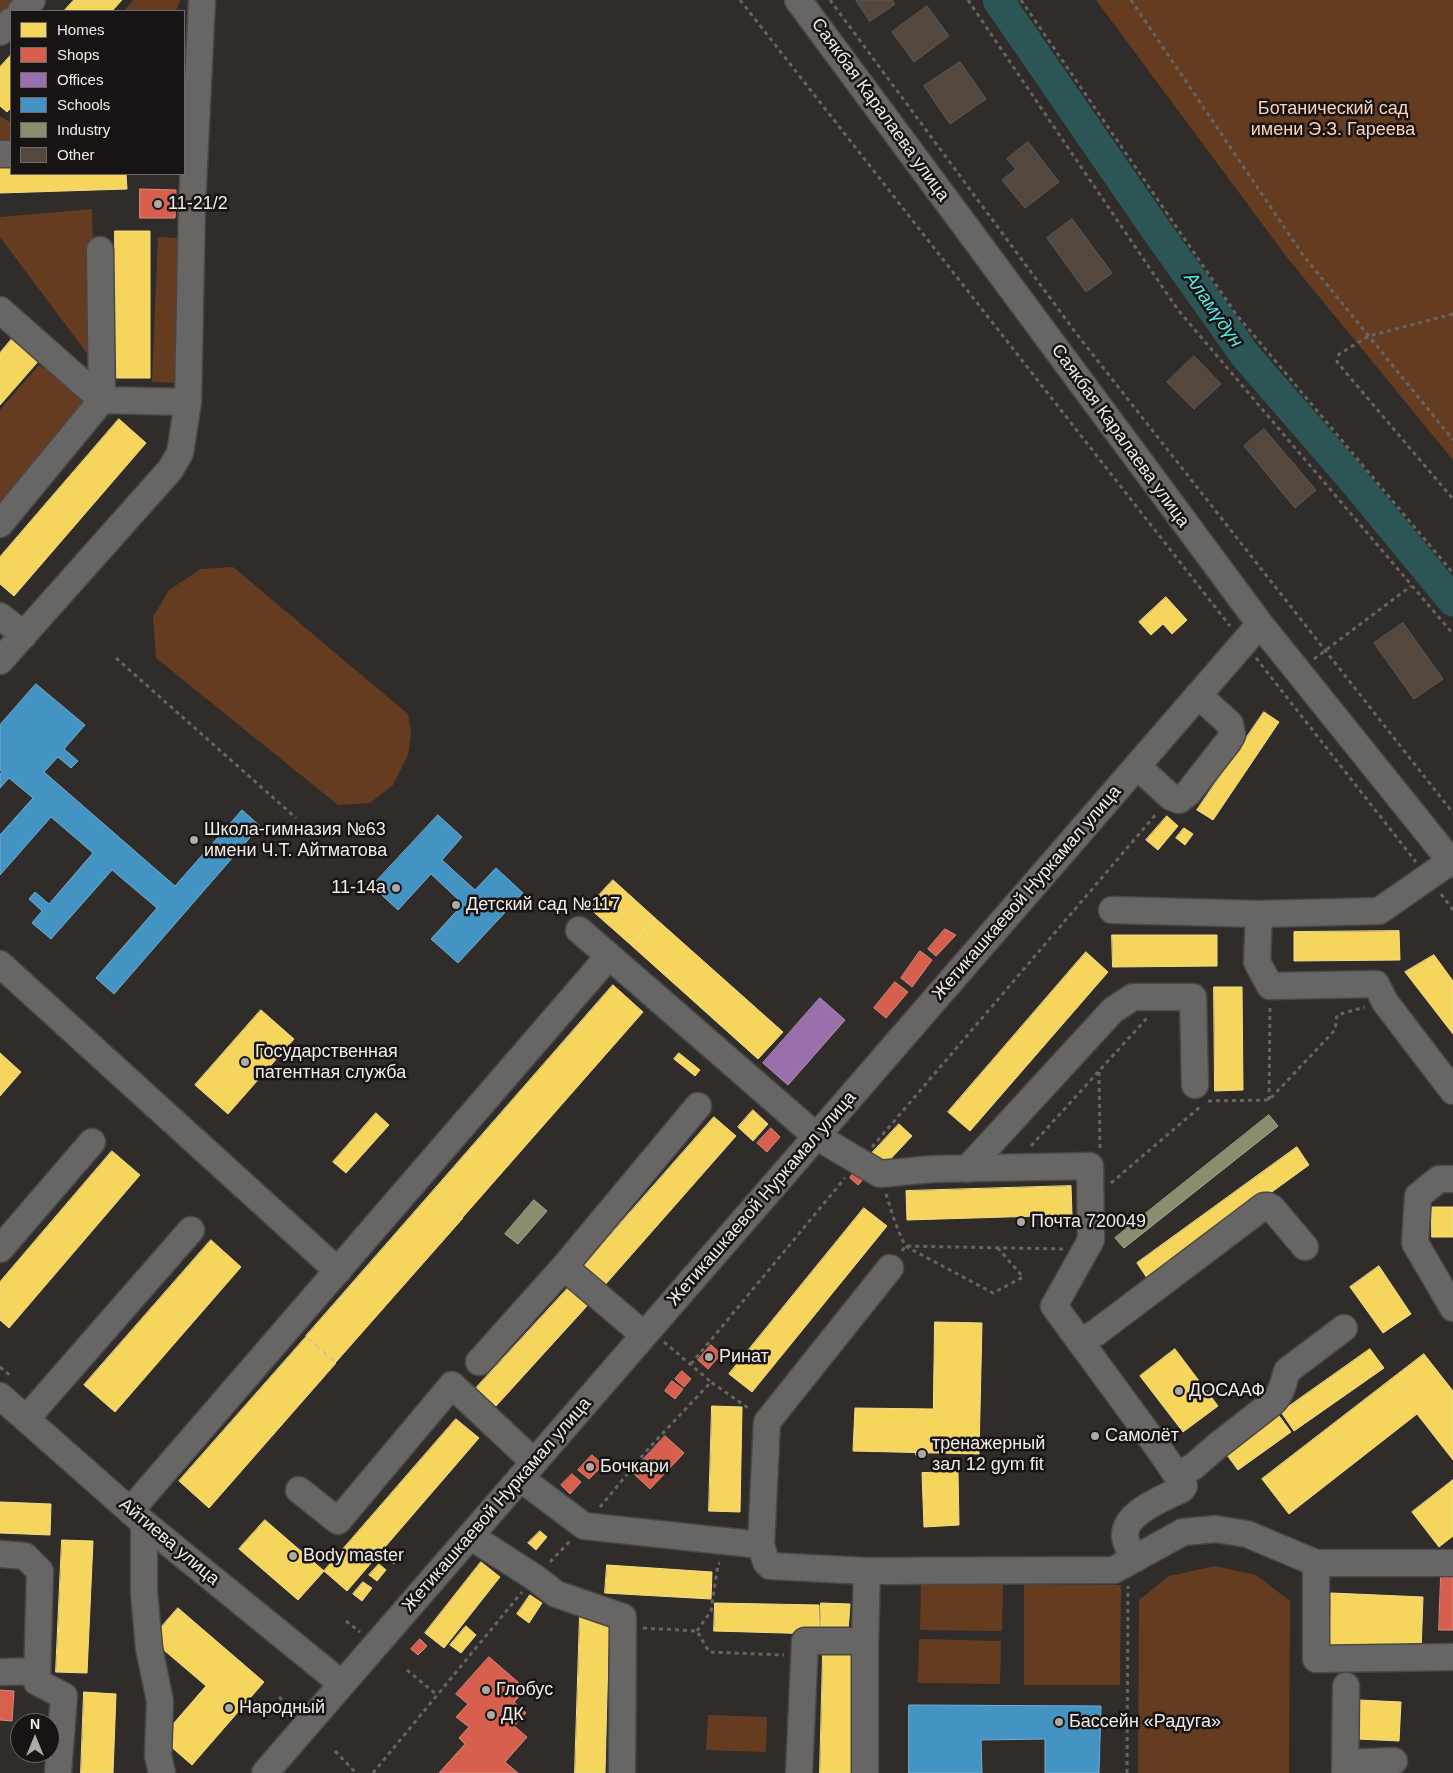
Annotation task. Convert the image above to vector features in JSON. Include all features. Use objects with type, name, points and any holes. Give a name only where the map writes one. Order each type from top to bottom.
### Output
[{"type":"street","points":[[22,10],[32,0]]},
{"type":"street","points":[[0,661],[170,470],[180,452],[188,402],[189,154],[202,0]]},
{"type":"street","name":"Саякбая Каралаева улица","points":[[798,0],[1252,634],[1287,678],[1452,863]]},
{"type":"street","points":[[0,32],[10,22]]},
{"type":"street","points":[[0,524],[102,400],[100,250]]},
{"type":"street","points":[[3,319],[102,400],[188,402]]},
{"type":"street","points":[[0,616],[24,634]]},
{"type":"street","name":"Жетикашкаевой Нуркамал улица","points":[[265,1773],[1252,634]]},
{"type":"street","points":[[1137,766],[1171,797],[1180,800],[1188,793],[1232,735],[1230,724],[1198,695]]},
{"type":"street","points":[[1112,910],[1259,914],[1379,911],[1452,863]]},
{"type":"street","points":[[1259,914],[1257,962],[1270,986],[1376,984],[1385,1002],[1453,1091]]},
{"type":"street","points":[[579,930],[816,1136],[869,1168],[933,1170],[1090,1166],[1091,1240],[1054,1306],[1184,1486],[1182,1489],[1141,1510],[1128,1522],[1125,1537],[1127,1563]]},
{"type":"street","points":[[162,1773],[158,1756],[160,1702],[149,1648],[137,1517],[338,1271],[609,956]]},
{"type":"street","points":[[0,964],[338,1271]]},
{"type":"street","points":[[967,1169],[1113,1010],[1133,997],[1193,997],[1195,1086]]},
{"type":"street","points":[[479,1362],[564,1267],[698,1106]]},
{"type":"street","points":[[0,1249],[92,1142]]},
{"type":"street","points":[[1453,1179],[1439,1179],[1418,1196],[1415,1243],[1444,1281],[1453,1308]]},
{"type":"street","points":[[1080,1342],[1097,1332],[1264,1206],[1272,1208],[1305,1247]]},
{"type":"street","points":[[26,1419],[190,1230]]},
{"type":"street","points":[[564,1267],[647,1332]]},
{"type":"street","points":[[890,1268],[767,1422],[761,1545],[766,1562],[770,1566],[868,1571],[1114,1570],[1183,1532],[1216,1529],[1247,1534],[1316,1563],[1453,1563]]},
{"type":"street","points":[[1176,1474],[1193,1468],[1217,1446],[1272,1403],[1280,1395],[1283,1388],[1286,1370],[1344,1328]]},
{"type":"street","points":[[299,1490],[338,1522],[452,1385],[527,1470],[584,1526],[761,1545]]},
{"type":"street","name":"Айтиева улица","points":[[0,1396],[137,1517],[342,1684]]},
{"type":"street","points":[[470,1536],[534,1577],[556,1594],[623,1617],[622,1773]]},
{"type":"street","points":[[0,1554],[25,1556],[40,1571],[37,1682],[64,1696],[58,1773]]},
{"type":"street","points":[[1316,1563],[1316,1659],[1453,1657]]},
{"type":"street","points":[[865,1773],[865,1641],[868,1571]]},
{"type":"street","points":[[799,1773],[805,1641],[865,1641]]},
{"type":"street","points":[[0,1672],[37,1671]]},
{"type":"street","points":[[1346,1686],[1345,1768],[1394,1761]]},
{"type":"path","points":[[740,0],[1287,678],[1428,878]]},
{"type":"path","points":[[830,0],[1079,336],[1453,813]]},
{"type":"path","points":[[968,0],[1178,310],[1453,634]]},
{"type":"path","points":[[1021,0],[1236,314],[1453,573]]},
{"type":"path","points":[[1131,0],[1303,255],[1453,440]]},
{"type":"path","points":[[1453,314],[1369,336],[1339,354],[1338,362],[1453,499]]},
{"type":"path","points":[[1287,678],[1411,586]]},
{"type":"path","points":[[116,658],[296,818]]},
{"type":"path","points":[[691,1364],[869,1168],[1171,797]]},
{"type":"path","points":[[1269,1100],[1270,986]]},
{"type":"path","points":[[1011,1168],[1166,997]]},
{"type":"path","points":[[1091,1200],[1207,1101],[1269,1100],[1334,1030],[1337,1015],[1385,1002]]},
{"type":"path","points":[[1090,1166],[1100,1166],[1099,1070]]},
{"type":"path","points":[[869,1168],[905,1246],[993,1293],[1023,1277],[996,1247]]},
{"type":"path","points":[[905,1246],[1066,1249]]},
{"type":"path","points":[[890,1268],[905,1246]]},
{"type":"path","points":[[647,1332],[691,1364],[711,1382],[767,1422]]},
{"type":"path","points":[[373,1773],[534,1577],[584,1526],[649,1448],[711,1382]]},
{"type":"path","points":[[697,1631],[711,1612],[718,1564],[727,1560]]},
{"type":"path","points":[[1127,1563],[1127,1773]]},
{"type":"path","points":[[623,1617],[642,1628],[697,1631]]},
{"type":"path","points":[[346,1621],[360,1632]]},
{"type":"path","points":[[697,1631],[709,1652],[804,1656]]},
{"type":"path","points":[[407,1670],[437,1694]]},
{"type":"path","points":[[279,1697],[292,1709]]},
{"type":"path","points":[[334,1751],[356,1773]]},
{"type":"green space","points":[[0,0],[38,0],[29,10],[10,10],[10,32],[0,44]]},
{"type":"green space","points":[[133,0],[180,0],[176,10],[125,10]]},
{"type":"green space","name":"Ботанический сад имени Э.З. Гареева","points":[[1096,0],[1453,0],[1453,460],[1289,260]]},
{"type":"green space","points":[[0,116],[10,122],[10,145],[0,146]]},
{"type":"green space","points":[[92,209],[95,364],[0,237],[0,217]]},
{"type":"green space","points":[[158,237],[188,239],[182,383],[152,382]]},
{"type":"green space","points":[[39,365],[93,400],[0,506],[0,410]]},
{"type":"green space","points":[[233,567],[408,714],[411,733],[408,755],[393,785],[370,803],[338,805],[156,658],[153,617],[169,590],[201,569]]},
{"type":"green space","points":[[1215,1566],[1256,1575],[1290,1601],[1289,1773],[1138,1773],[1139,1600],[1169,1576]]},
{"type":"green space","points":[[921,1585],[1003,1585],[1002,1631],[920,1630]]},
{"type":"green space","points":[[1024,1585],[1121,1585],[1120,1685],[1024,1685]]},
{"type":"green space","points":[[919,1639],[1001,1641],[1000,1684],[918,1683]]},
{"type":"green space","points":[[708,1715],[767,1717],[766,1752],[706,1750]]},
{"type":"building: Homes","points":[[74,0],[122,0],[113,10],[65,10]]},
{"type":"building: Homes","points":[[10,56],[10,109],[7,112],[0,106],[0,67]]},
{"type":"building: Homes","points":[[0,163],[10,163],[10,175],[126,175],[127,189],[0,193]]},
{"type":"building: Homes","points":[[115,231],[150,231],[150,378],[115,378]]},
{"type":"building: Homes","points":[[16,334],[42,357],[0,405],[0,353]]},
{"type":"building: Homes","points":[[119,419],[146,443],[14,596],[0,584],[0,557]]},
{"type":"building: Homes","points":[[1166,597],[1187,620],[1172,634],[1163,624],[1151,635],[1139,622]]},
{"type":"building: Homes","points":[[1264,712],[1279,722],[1213,820],[1197,810]]},
{"type":"building: Homes","points":[[1167,816],[1178,826],[1158,850],[1146,840]]},
{"type":"building: Homes","points":[[1184,828],[1193,834],[1185,845],[1176,838]]},
{"type":"building: Homes","points":[[613,880],[655,918],[631,945],[588,907]]},
{"type":"building: Homes","points":[[655,918],[783,1032],[758,1059],[631,945]]},
{"type":"building: Homes","points":[[1399,931],[1400,960],[1294,961],[1294,932]]},
{"type":"building: Homes","points":[[1112,935],[1217,935],[1217,966],[1113,967]]},
{"type":"building: Homes","points":[[1086,952],[1108,972],[970,1131],[948,1112]]},
{"type":"building: Homes","points":[[1434,955],[1453,981],[1453,1034],[1405,972]]},
{"type":"building: Homes","points":[[613,985],[643,1012],[463,1217],[433,1191]]},
{"type":"building: Homes","points":[[1214,987],[1242,987],[1243,1090],[1215,1091]]},
{"type":"building: Homes","name":"Государственная патентная служба","points":[[261,1010],[294,1039],[228,1114],[195,1085]]},
{"type":"building: Homes","points":[[0,1053],[21,1072],[0,1096]]},
{"type":"building: Homes","points":[[679,1053],[700,1070],[695,1076],[674,1059]]},
{"type":"building: Homes","points":[[753,1110],[768,1124],[753,1141],[738,1127]]},
{"type":"building: Homes","points":[[376,1113],[389,1125],[346,1173],[333,1162]]},
{"type":"building: Homes","points":[[714,1117],[736,1136],[604,1286],[582,1267]]},
{"type":"building: Homes","points":[[899,1124],[912,1136],[884,1166],[871,1154]]},
{"type":"building: Homes","points":[[1297,1147],[1309,1165],[1149,1281],[1137,1263]]},
{"type":"building: Homes","points":[[112,1151],[140,1175],[9,1328],[0,1320],[0,1282]]},
{"type":"building: Homes","points":[[1071,1186],[1072,1215],[907,1220],[906,1191]]},
{"type":"building: Homes","points":[[433,1191],[463,1218],[336,1362],[306,1336]]},
{"type":"building: Homes","points":[[1432,1207],[1453,1207],[1453,1237],[1432,1237]]},
{"type":"building: Homes","points":[[864,1208],[887,1226],[752,1392],[729,1374]]},
{"type":"building: Homes","points":[[211,1240],[241,1267],[115,1412],[84,1385]]},
{"type":"building: Homes","points":[[1379,1266],[1411,1314],[1383,1333],[1350,1287]]},
{"type":"building: Homes","points":[[568,1288],[587,1306],[496,1406],[476,1388]]},
{"type":"building: Homes","points":[[935,1322],[982,1323],[979,1454],[853,1451],[855,1408],[933,1409]]},
{"type":"building: Homes","points":[[306,1337],[336,1363],[209,1508],[179,1481]]},
{"type":"building: Homes","name":"ДОСААФ","points":[[1175,1349],[1218,1406],[1183,1432],[1140,1376]]},
{"type":"building: Homes","points":[[1370,1349],[1384,1368],[1294,1431],[1281,1412]]},
{"type":"building: Homes","points":[[1424,1354],[1453,1391],[1453,1460],[1417,1414],[1289,1514],[1262,1479]]},
{"type":"building: Homes","points":[[712,1406],[742,1407],[740,1512],[709,1511]]},
{"type":"building: Homes","points":[[1277,1413],[1291,1432],[1238,1470],[1224,1451]]},
{"type":"building: Homes","points":[[456,1419],[479,1438],[347,1591],[324,1571]]},
{"type":"building: Homes","name":"тренажерный зал 12 gym fit","points":[[916,1452],[928,1453],[927,1456],[916,1455]]},
{"type":"building: Homes","points":[[958,1472],[959,1525],[924,1527],[922,1473]]},
{"type":"building: Homes","points":[[1453,1480],[1453,1536],[1439,1547],[1412,1512]]},
{"type":"building: Homes","points":[[0,1502],[51,1504],[50,1535],[0,1533]]},
{"type":"building: Homes","points":[[265,1520],[324,1571],[298,1600],[239,1549]]},
{"type":"building: Homes","points":[[540,1531],[547,1537],[536,1550],[528,1543]]},
{"type":"building: Homes","points":[[62,1540],[93,1541],[87,1673],[56,1672]]},
{"type":"building: Homes","points":[[394,1551],[401,1556],[394,1564],[387,1559]]},
{"type":"building: Homes","points":[[481,1562],[500,1577],[444,1648],[425,1633]]},
{"type":"building: Homes","points":[[379,1564],[386,1570],[377,1581],[369,1575]]},
{"type":"building: Homes","points":[[607,1565],[712,1572],[711,1599],[605,1593]]},
{"type":"building: Homes","points":[[363,1582],[372,1588],[362,1601],[353,1594]]},
{"type":"building: Homes","points":[[1331,1593],[1423,1597],[1421,1652],[1328,1648]]},
{"type":"building: Homes","points":[[530,1595],[542,1603],[529,1623],[517,1614]]},
{"type":"building: Homes","points":[[715,1603],[819,1605],[819,1634],[714,1631]]},
{"type":"building: Homes","points":[[821,1603],[850,1604],[848,1632],[820,1631]]},
{"type":"building: Homes","points":[[178,1608],[264,1682],[192,1765],[161,1738],[206,1686],[151,1639]]},
{"type":"building: Homes","points":[[580,1614],[609,1615],[605,1773],[575,1773]]},
{"type":"building: Homes","points":[[466,1626],[476,1635],[461,1653],[450,1645]]},
{"type":"building: Homes","points":[[823,1654],[855,1655],[852,1773],[820,1773]]},
{"type":"building: Homes","points":[[84,1692],[116,1694],[113,1773],[81,1773]]},
{"type":"building: Homes","points":[[1359,1700],[1401,1702],[1399,1741],[1357,1739]]},
{"type":"building: Shops","name":"11-21/2","points":[[140,189],[176,190],[175,218],[140,218]]},
{"type":"building: Shops","points":[[945,929],[956,935],[936,956],[928,949]]},
{"type":"building: Shops","points":[[920,951],[932,960],[912,987],[901,978]]},
{"type":"building: Shops","points":[[895,982],[908,992],[886,1018],[874,1008]]},
{"type":"building: Shops","points":[[771,1128],[780,1137],[767,1152],[757,1143]]},
{"type":"building: Shops","points":[[857,1168],[866,1176],[858,1185],[850,1178]]},
{"type":"building: Shops","name":"Ринат","points":[[711,1345],[721,1354],[708,1369],[698,1360]]},
{"type":"building: Shops","points":[[682,1371],[691,1379],[684,1387],[675,1379]]},
{"type":"building: Shops","points":[[672,1381],[683,1389],[675,1399],[665,1391]]},
{"type":"building: Shops","points":[[665,1436],[684,1453],[650,1489],[632,1472]]},
{"type":"building: Shops","name":"Бочкари","points":[[592,1455],[603,1465],[589,1479],[578,1470]]},
{"type":"building: Shops","points":[[572,1474],[581,1482],[570,1494],[561,1485]]},
{"type":"building: Shops","points":[[1441,1577],[1453,1577],[1453,1630],[1439,1630]]},
{"type":"building: Shops","points":[[420,1639],[427,1646],[418,1655],[411,1649]]},
{"type":"building: Shops","name":"ДК","points":[[489,1657],[526,1689],[514,1702],[526,1713],[514,1726],[527,1737],[505,1762],[518,1773],[439,1773],[465,1744],[459,1738],[469,1727],[456,1717],[468,1704],[456,1694]]},
{"type":"building: Shops","points":[[0,1690],[14,1691],[10,1721],[0,1720]]},
{"type":"building: Offices","points":[[820,998],[845,1020],[788,1085],[763,1063]]},
{"type":"building: Schools","points":[[36,684],[85,725],[64,749],[78,761],[71,768],[58,757],[44,772],[175,886],[242,810],[260,826],[114,994],[96,978],[157,908],[112,870],[51,939],[32,923],[42,911],[29,899],[35,892],[49,904],[93,853],[51,817],[0,875],[0,835],[33,798],[9,778],[0,788],[0,774],[2,771],[0,770],[0,725]]},
{"type":"building: Schools","name":"11-14а","points":[[438,815],[462,837],[442,860],[475,890],[496,868],[523,893],[458,963],[431,939],[463,904],[431,874],[398,910],[372,886]]},
{"type":"building: Schools","points":[[909,1705],[1101,1706],[1099,1773],[1045,1773],[1045,1739],[981,1740],[982,1773],[909,1773]]},
{"type":"building: Industry","points":[[1269,1115],[1278,1126],[1124,1248],[1115,1238]]},
{"type":"building: Industry","points":[[534,1200],[547,1211],[518,1244],[505,1234]]},
{"type":"building: Other","points":[[856,0],[892,0],[895,4],[870,21]]},
{"type":"building: Other","points":[[927,6],[949,36],[914,62],[892,32]]},
{"type":"building: Other","points":[[960,62],[986,99],[950,124],[924,86]]},
{"type":"building: Other","points":[[1028,142],[1059,182],[1025,208],[1002,180],[1016,169],[1007,159]]},
{"type":"building: Other","points":[[1072,219],[1112,273],[1086,292],[1047,238]]},
{"type":"building: Other","points":[[1194,356],[1221,384],[1194,409],[1167,382]]},
{"type":"building: Other","points":[[1264,429],[1316,490],[1295,508],[1244,446]]},
{"type":"building: Other","points":[[1403,623],[1443,679],[1414,699],[1374,643]]},
{"type":"waterway","name":"Аламүдүн","points":[[998,0],[1152,224],[1245,355],[1349,475],[1453,601]]},
{"type":"place","name":"11-21/2","points":[[158,204]]},
{"type":"place","name":"Школа-гимназия №63 имени Ч.Т. Айтматова","points":[[194,840]]},
{"type":"place","name":"11-14а","points":[[396,888]]},
{"type":"place","name":"Детский сад №117","points":[[456,905]]},
{"type":"place","name":"Государственная патентная служба","points":[[245,1062]]},
{"type":"place","name":"Почта 720049","points":[[1021,1222]]},
{"type":"place","name":"Ринат","points":[[709,1357]]},
{"type":"place","name":"ДОСААФ","points":[[1179,1391]]},
{"type":"place","name":"Самолёт","points":[[1095,1436]]},
{"type":"place","name":"тренажерный зал 12 gym fit","points":[[922,1454]]},
{"type":"place","name":"Бочкари","points":[[590,1467]]},
{"type":"place","name":"Body master","points":[[293,1556]]},
{"type":"place","name":"Глобус","points":[[486,1690]]},
{"type":"place","name":"Народный","points":[[229,1708]]},
{"type":"place","name":"ДК","points":[[491,1715]]},
{"type":"place","name":"Бассейн «Радуга»","points":[[1059,1722]]}]
